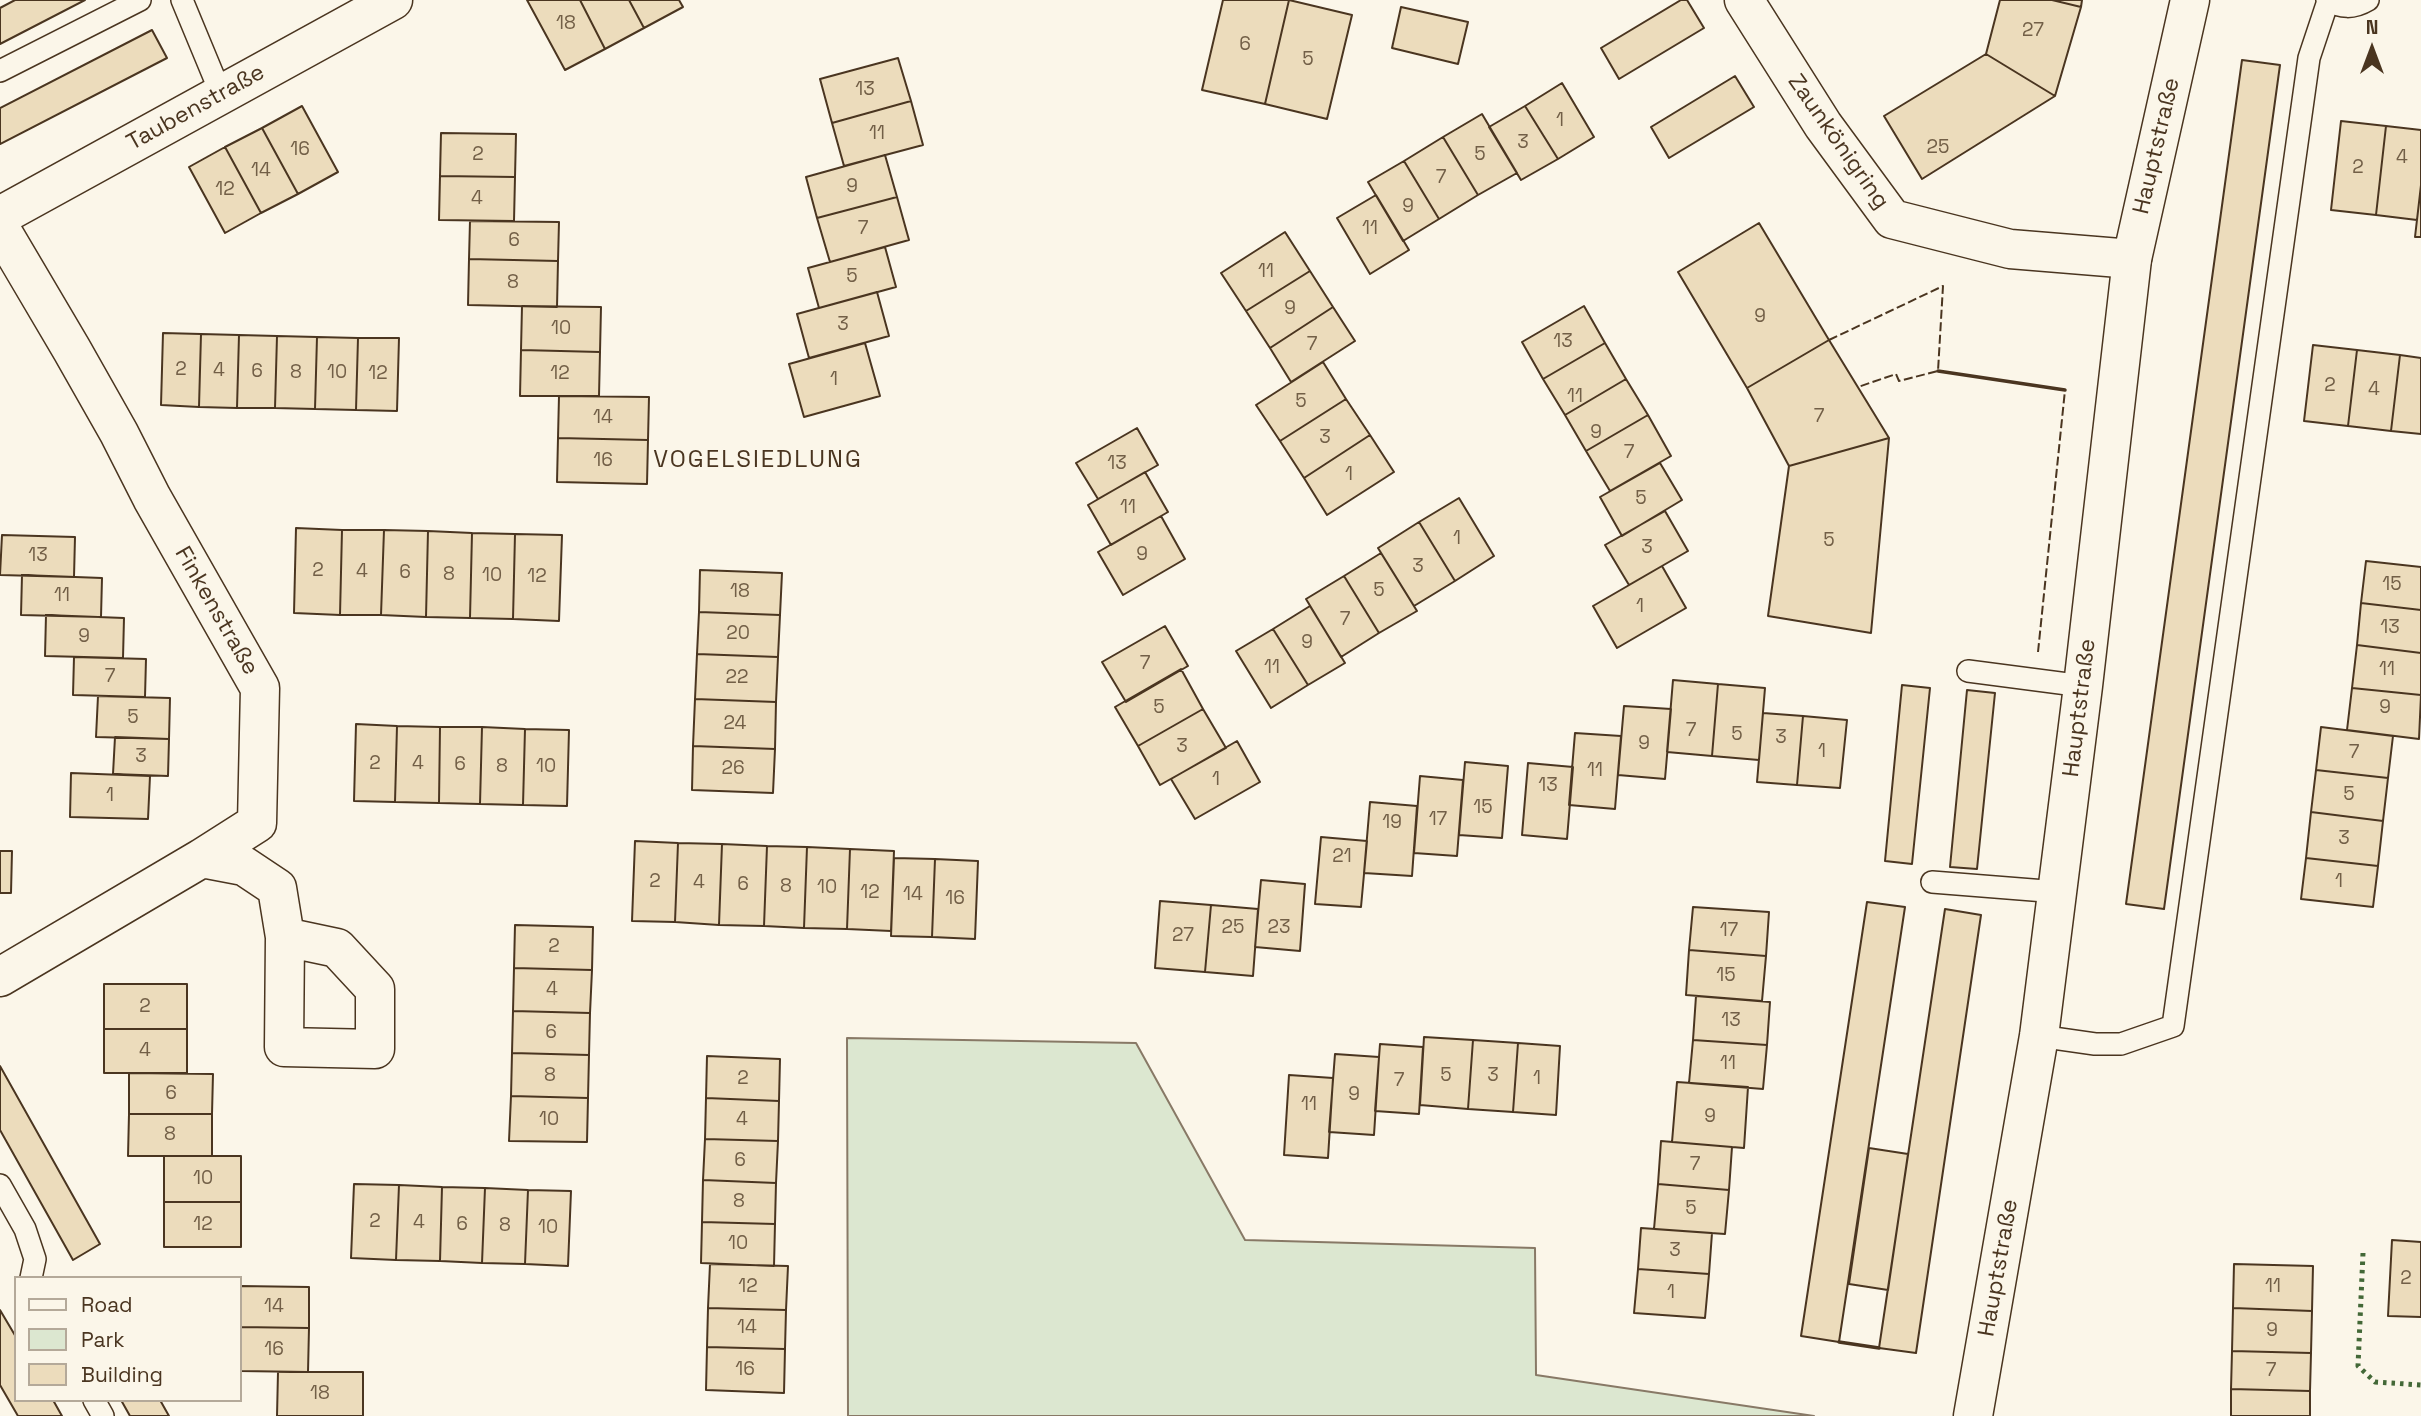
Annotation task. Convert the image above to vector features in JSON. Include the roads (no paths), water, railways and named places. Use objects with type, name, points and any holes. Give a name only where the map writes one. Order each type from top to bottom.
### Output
[{"type":"street","name":"Taubenstraße","points":[[0,216],[393,0]]},
{"type":"street","name":"Zaunkönigring","points":[[1744,0],[1823,125],[1892,219],[2010,249],[2132,259]]},
{"type":"street","name":"Hauptstraße","points":[[1973,1416],[2039,1036],[2059,892],[2132,259],[2190,0]]},
{"type":"street","name":"Finkenstraße","points":[[0,228],[119,433],[152,498],[260,688],[257,823],[0,977]]},
{"type":"street","points":[[202,858],[244,866],[277,888],[285,937]]},
{"type":"lane","points":[[0,71],[140,0]]},
{"type":"lane","points":[[182,0],[221,94]]},
{"type":"lane","points":[[2039,1036],[2095,1044],[2121,1044],[2173,1026],[2309,58],[2327,1],[2342,7],[2358,6],[2368,0]]},
{"type":"lane","points":[[1968,671],[2083,686]]},
{"type":"lane","points":[[1932,883],[2059,892]]},
{"type":"lane","points":[[0,1185],[25,1229],[34,1259],[31,1276]]},
{"type":"district","name":"VOGELSIEDLUNG","points":[[758,460]]}]
